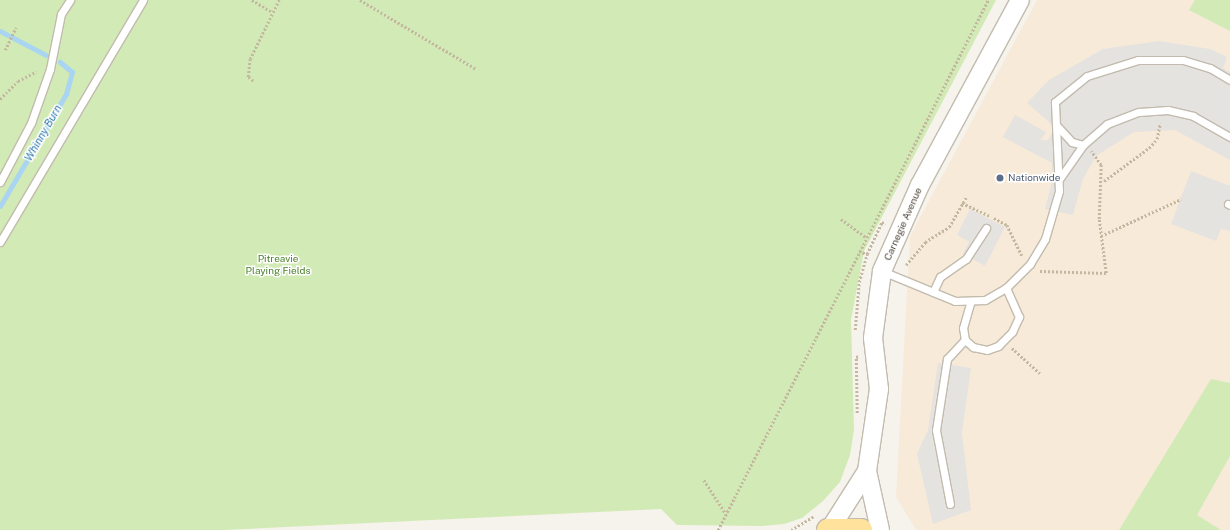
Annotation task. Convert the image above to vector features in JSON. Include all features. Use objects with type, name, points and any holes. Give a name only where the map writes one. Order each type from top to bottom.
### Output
[{"type":"main road","points":[[829,530],[861,530]]},
{"type":"street","name":"Carnegie Avenue","points":[[867,471],[879,389],[875,354],[875,304],[882,271],[920,185],[1020,0]]},
{"type":"street","points":[[829,530],[867,471]]},
{"type":"street","points":[[867,471],[880,530]]},
{"type":"lane","points":[[0,182],[26,135],[52,62],[61,14],[70,0]]},
{"type":"lane","points":[[0,242],[143,0]]},
{"type":"lane","points":[[882,271],[933,292],[970,303],[985,300],[1006,288],[1030,264],[1045,239],[1060,178],[1055,102],[1087,76],[1138,60],[1183,60],[1210,68],[1230,80]]},
{"type":"lane","points":[[1060,178],[1083,145],[1107,124],[1139,112],[1160,111],[1193,116],[1230,137]]},
{"type":"lane","points":[[1056,125],[1072,142],[1083,145]]},
{"type":"lane","points":[[933,292],[940,277],[966,259],[986,228]]},
{"type":"lane","points":[[970,303],[963,328],[965,340],[973,347],[987,350],[1004,341],[1019,317],[1006,288]]},
{"type":"lane","points":[[950,504],[936,430],[947,359],[965,340]]},
{"type":"path","points":[[252,0],[272,12]]},
{"type":"path","points":[[253,81],[248,77],[250,59],[279,0]]},
{"type":"path","points":[[360,0],[476,68]]},
{"type":"path","points":[[718,530],[988,0]]},
{"type":"path","points":[[5,50],[16,28]]},
{"type":"path","points":[[0,99],[18,81],[52,62]]},
{"type":"path","points":[[1103,181],[1157,139],[1160,111]]},
{"type":"path","points":[[962,203],[1007,225],[1019,252],[1030,264],[1040,271],[1106,273],[1101,236],[1103,181],[1102,165],[1083,145]]},
{"type":"path","points":[[906,265],[926,242],[949,227],[966,197]]},
{"type":"path","points":[[1101,236],[1181,199]]},
{"type":"path","points":[[841,219],[866,237]]},
{"type":"path","points":[[859,251],[867,254]]},
{"type":"path","points":[[1004,341],[1041,374]]},
{"type":"path","points":[[857,415],[856,357],[875,354]]},
{"type":"path","points":[[704,480],[726,514]]},
{"type":"shaded area","points":[[1037,0],[1230,0],[1230,530],[916,530],[896,497],[910,236]]},
{"type":"shaded area","points":[[1159,41],[1210,49],[1227,57],[1223,68],[1230,72],[1230,160],[1175,130],[1134,132],[1096,156],[1083,179],[1073,215],[1045,209],[1051,186],[1052,163],[1003,137],[1015,115],[1046,132],[1041,140],[1048,140],[1053,131],[1050,123],[1027,103],[1049,80],[1103,49]]},
{"type":"shaded area","points":[[1191,171],[1230,186],[1230,231],[1221,229],[1216,241],[1171,224]]},
{"type":"shaded area","points":[[970,209],[1005,227],[985,266],[963,254],[969,242],[957,235]]},
{"type":"shaded area","points":[[938,363],[971,368],[962,433],[971,510],[933,524],[917,454],[928,430]]},
{"type":"green space","name":"Pitreavie Playing Fields","points":[[0,0],[996,0],[864,251],[851,320],[854,430],[850,455],[840,482],[823,501],[802,518],[784,524],[761,526],[677,525],[661,509],[225,530],[0,530]]},
{"type":"green space","points":[[1195,0],[1230,0],[1230,31],[1189,10]]},
{"type":"green space","points":[[1211,379],[1230,383],[1230,456],[1197,515],[1221,530],[1119,530]]},
{"type":"waterway","name":"Whinny Burn","points":[[0,31],[46,55]]},
{"type":"waterway","name":"Whinny Burn","points":[[0,206],[66,94],[72,72],[60,62]]},
{"type":"place","name":"Nationwide","points":[[1000,178]]}]
